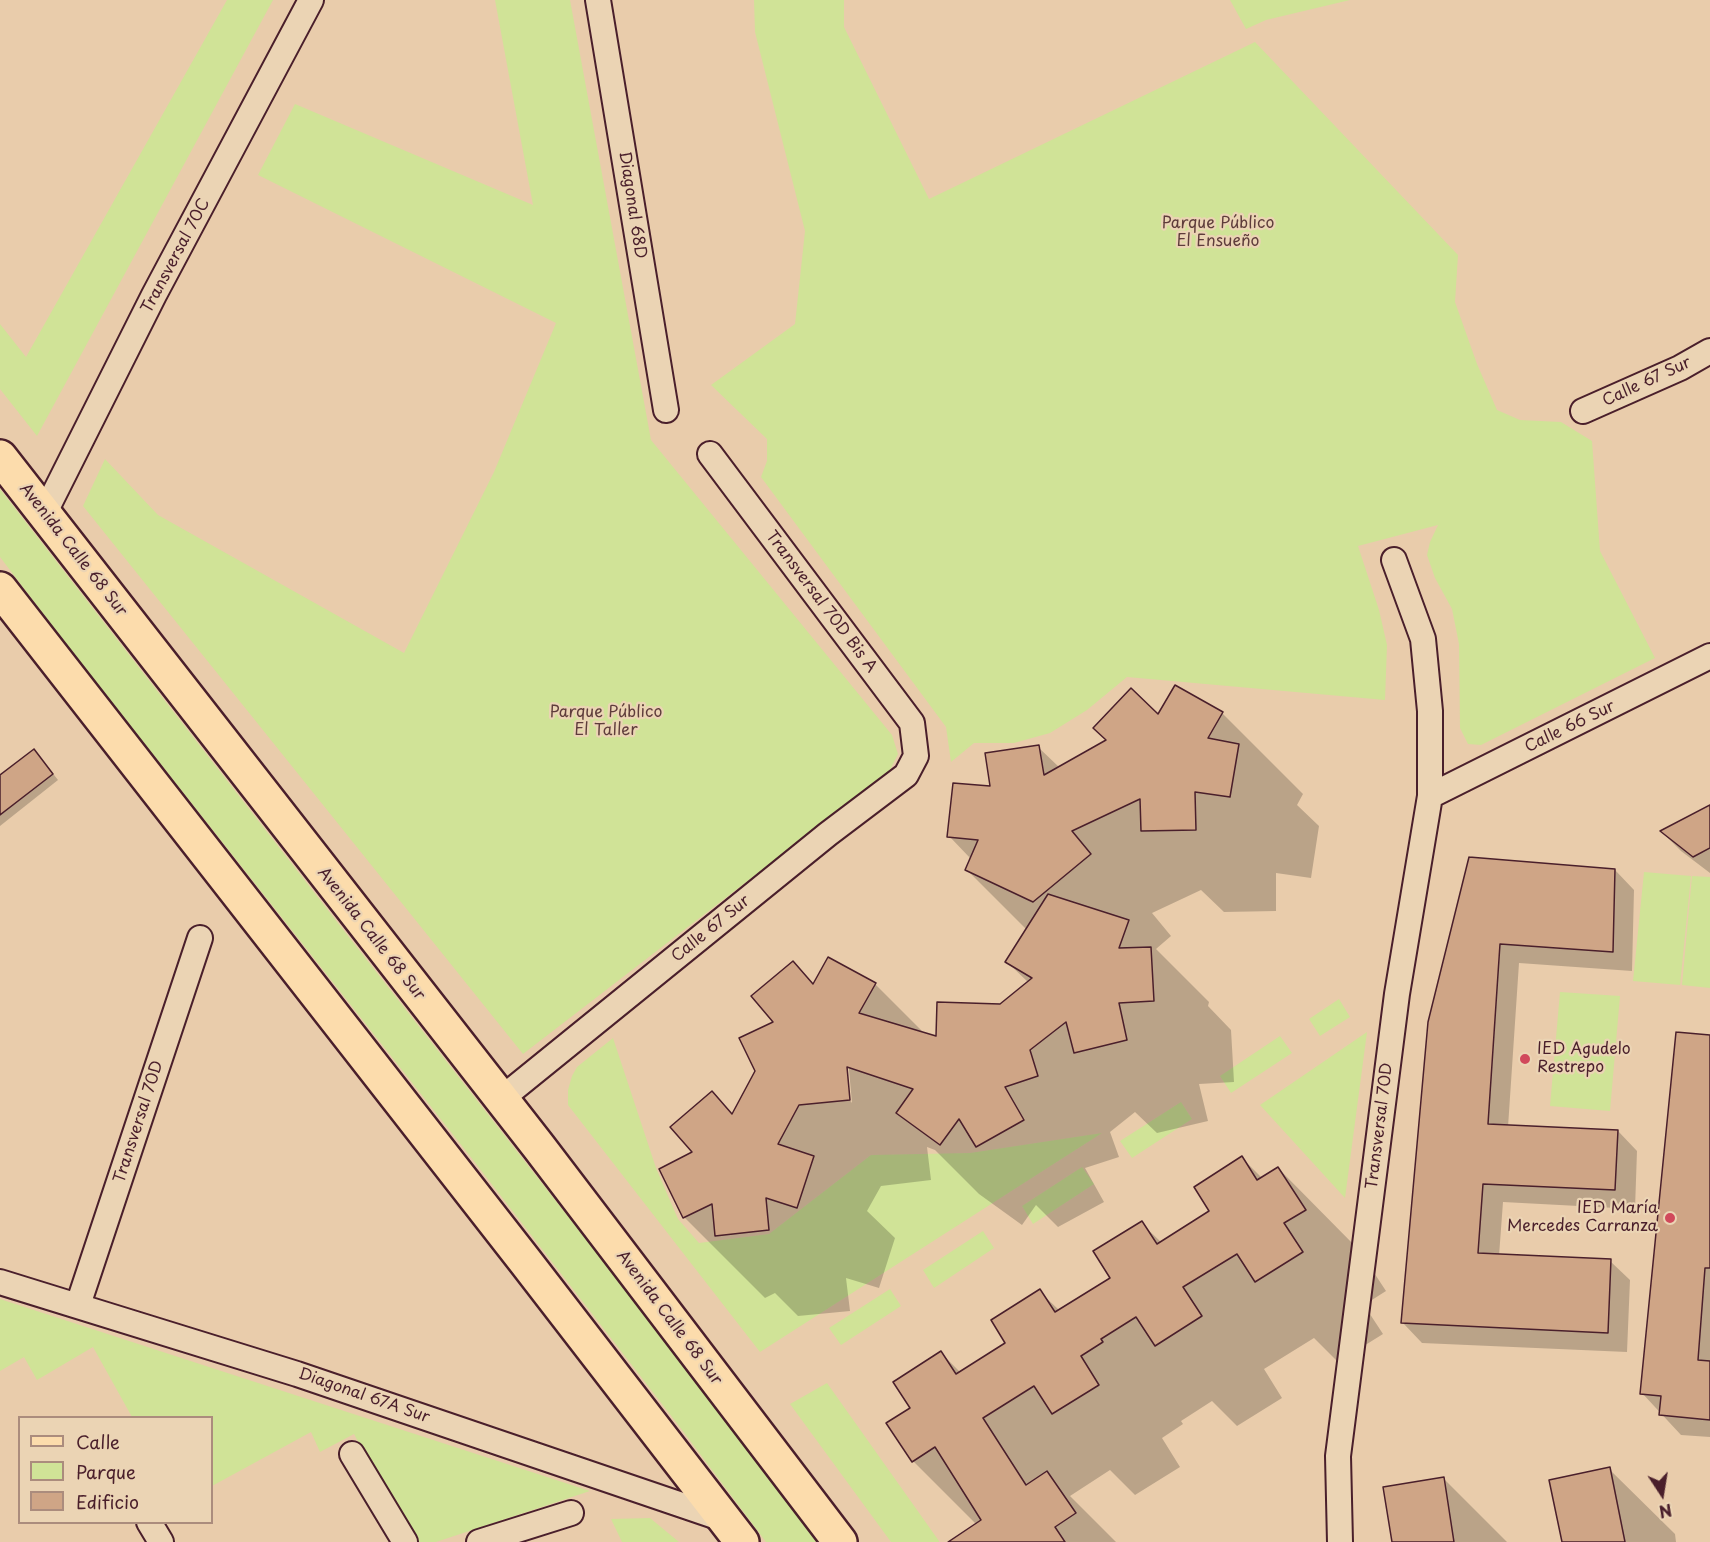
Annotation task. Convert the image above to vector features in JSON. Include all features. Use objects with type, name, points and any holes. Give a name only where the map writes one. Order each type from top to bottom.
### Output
[{"type":"main road","name":"Avenida Calle 68 Sur","points":[[0,457],[501,1099],[840,1542]]},
{"type":"main road","points":[[0,589],[734,1531]]},
{"type":"street","name":"Transversal 70C","points":[[44,514],[149,305],[311,0]]},
{"type":"street","name":"Diagonal 68D","points":[[598,0],[666,410]]},
{"type":"street","name":"Calle 67 Sur","points":[[1583,411],[1680,368],[1710,351]]},
{"type":"street","name":"Transversal 70D Bis A","points":[[710,454],[912,723],[916,756]]},
{"type":"street","name":"Transversal 70D","points":[[1340,1542],[1338,1456],[1397,994],[1430,796],[1430,711],[1423,639],[1394,560]]},
{"type":"street","name":"Calle 66 Sur","points":[[1430,796],[1710,656]]},
{"type":"street","name":"Calle 67 Sur","points":[[501,1099],[828,834],[906,775],[916,756]]},
{"type":"street","name":"Transversal 70D","points":[[78,1305],[200,939]]},
{"type":"street","name":"Diagonal 67A Sur","points":[[0,1282],[297,1374],[734,1531]]},
{"type":"street","points":[[352,1454],[405,1542]]},
{"type":"street","points":[[479,1542],[571,1513]]},
{"type":"street","points":[[150,1524],[161,1542]]},
{"type":"green space","points":[[227,0],[273,0],[37,436],[0,389],[0,324],[26,357]]},
{"type":"green space","name":"Parque Público El Taller","points":[[495,0],[570,0],[651,440],[892,735],[898,754],[889,772],[523,1054],[83,506],[105,459],[158,515],[404,653],[494,472],[556,323],[258,175],[295,104],[533,205]]},
{"type":"green space","name":"Parque Público El Ensueño","points":[[754,0],[844,0],[844,27],[929,199],[1255,42],[1458,255],[1455,302],[1477,364],[1497,410],[1520,420],[1561,422],[1592,441],[1600,551],[1655,658],[1481,745],[1468,744],[1460,728],[1459,644],[1452,609],[1435,578],[1427,555],[1438,525],[1358,546],[1379,610],[1387,645],[1385,700],[1127,677],[1087,710],[1050,733],[1014,743],[974,743],[951,762],[946,727],[761,477],[767,461],[767,439],[711,385],[795,324],[805,231],[755,32]]},
{"type":"green space","points":[[1230,0],[1350,0],[1266,20],[1246,29]]},
{"type":"green space","points":[[0,489],[715,1404],[818,1542],[766,1542],[473,1160],[70,649],[0,557]]},
{"type":"green space","points":[[1644,872],[1691,876],[1680,985],[1633,981]]},
{"type":"green space","points":[[1692,876],[1710,877],[1710,988],[1682,985]]},
{"type":"green space","points":[[1560,992],[1620,996],[1610,1111],[1550,1106]]},
{"type":"green space","points":[[1339,999],[1350,1017],[1320,1036],[1309,1019]]},
{"type":"green space","points":[[1367,1032],[1345,1198],[1260,1105]]},
{"type":"green space","points":[[1280,1036],[1292,1053],[1231,1093],[1220,1076]]},
{"type":"green space","points":[[613,1038],[656,1168],[678,1219],[699,1243],[769,1234],[871,1155],[970,1153],[1102,1133],[760,1352],[568,1105],[568,1090],[577,1067]]},
{"type":"green space","points":[[1181,1102],[1192,1119],[1132,1158],[1120,1141]]},
{"type":"green space","points":[[1082,1167],[1094,1184],[1033,1224],[1022,1206]]},
{"type":"green space","points":[[983,1231],[994,1248],[934,1288],[923,1270]]},
{"type":"green space","points":[[890,1289],[901,1306],[841,1345],[829,1328]]},
{"type":"green space","points":[[0,1299],[590,1491],[436,1542],[411,1542],[354,1434],[320,1452],[311,1432],[213,1485],[213,1416],[131,1416],[93,1347],[37,1380],[24,1357],[0,1371]]},
{"type":"green space","points":[[827,1383],[939,1542],[891,1542],[790,1404]]},
{"type":"green space","points":[[650,1518],[679,1542],[622,1542],[611,1519]]},
{"type":"building","points":[[1175,685],[1223,712],[1208,738],[1239,744],[1230,797],[1195,792],[1196,830],[1141,831],[1140,799],[1072,831],[1091,854],[1033,902],[965,870],[978,840],[947,837],[953,783],[990,786],[985,753],[1039,745],[1044,775],[1106,740],[1093,728],[1131,688],[1158,714]]},
{"type":"building","points":[[34,749],[53,774],[0,815],[0,775]]},
{"type":"building","points":[[1710,805],[1710,848],[1693,857],[1660,831]]},
{"type":"building","points":[[1469,857],[1615,869],[1613,952],[1500,944],[1488,1124],[1618,1130],[1615,1190],[1483,1184],[1478,1253],[1611,1259],[1608,1333],[1401,1323],[1428,1022]]},
{"type":"building","points":[[1048,894],[1129,920],[1119,948],[1151,947],[1154,1001],[1119,1003],[1127,1040],[1074,1053],[1066,1022],[1030,1050],[1038,1076],[1005,1087],[1024,1120],[976,1147],[959,1119],[940,1145],[896,1113],[913,1089],[847,1067],[850,1100],[799,1105],[778,1144],[814,1156],[797,1208],[766,1198],[769,1230],[715,1236],[712,1204],[683,1218],[659,1169],[692,1152],[670,1127],[712,1091],[732,1114],[755,1071],[739,1038],[773,1022],[751,996],[793,961],[813,984],[828,957],[876,983],[859,1013],[936,1036],[937,1002],[1000,1004],[1032,978],[1005,962]]},
{"type":"building","points":[[1676,1032],[1710,1035],[1710,1268],[1705,1268],[1698,1360],[1710,1361],[1710,1420],[1659,1415],[1661,1396],[1640,1394]]},
{"type":"building","points":[[1242,1156],[1257,1180],[1278,1167],[1306,1210],[1284,1223],[1303,1252],[1255,1282],[1237,1254],[1183,1287],[1202,1316],[1155,1346],[1136,1317],[1101,1339],[1103,1342],[1081,1356],[1099,1385],[1052,1414],[1034,1386],[983,1418],[1026,1485],[1047,1471],[1076,1513],[1055,1527],[1065,1542],[948,1542],[981,1520],[935,1447],[912,1462],[886,1423],[910,1408],[893,1382],[941,1351],[956,1374],[1005,1343],[991,1320],[1040,1289],[1055,1312],[1110,1278],[1093,1251],[1142,1221],[1157,1244],[1209,1211],[1194,1187]]},
{"type":"building","points":[[1610,1467],[1625,1542],[1562,1542],[1549,1480]]},
{"type":"building","points":[[1444,1477],[1454,1542],[1392,1542],[1383,1487]]},
{"type":"place","name":"IED Agudelo Restrepo","points":[[1525,1059]]},
{"type":"place","name":"IED María Mercedes Carranza","points":[[1670,1218]]}]
